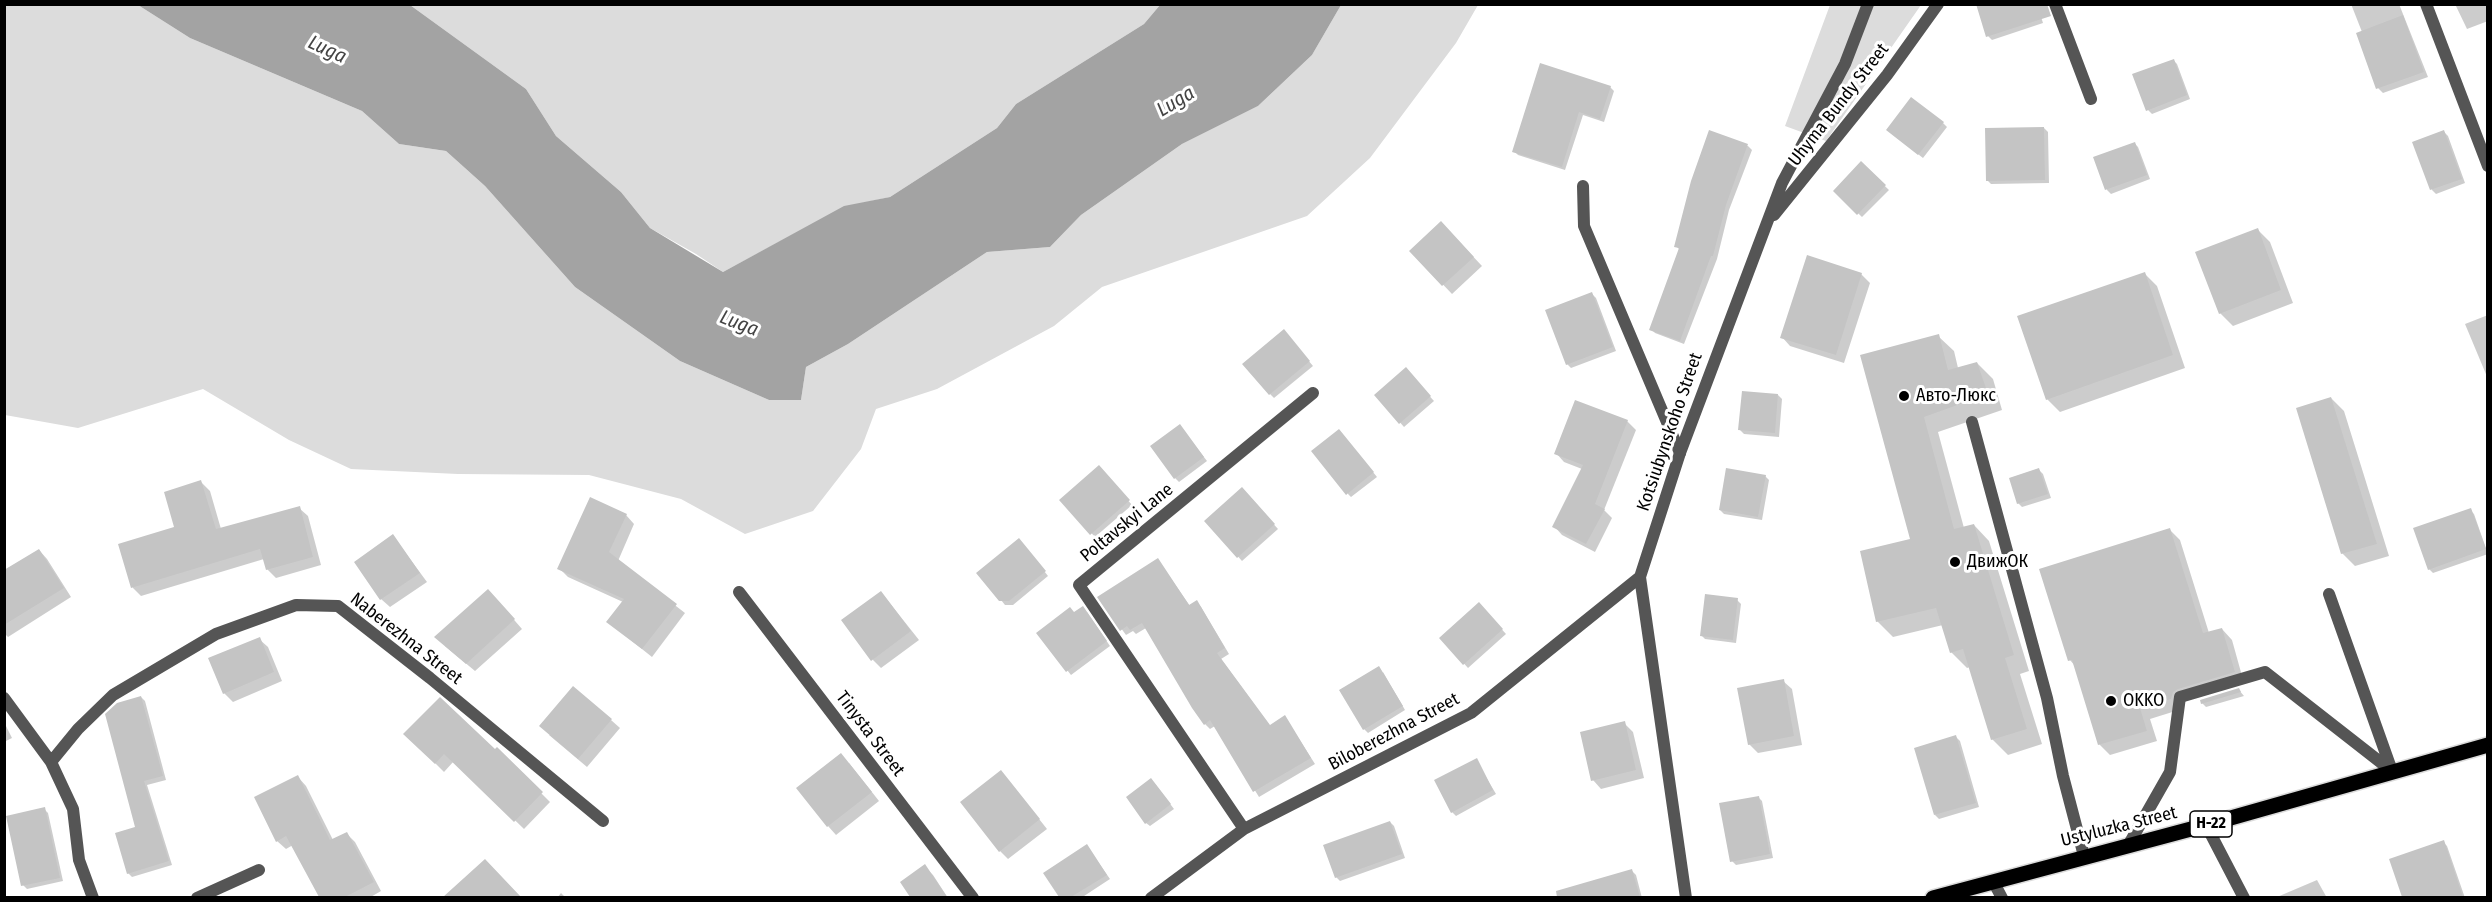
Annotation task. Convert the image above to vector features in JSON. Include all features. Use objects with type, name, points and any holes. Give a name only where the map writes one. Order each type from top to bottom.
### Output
[{"type":"main road","name":"Ustyluzka Street","points":[[1932,897],[2206,825],[2487,745]]},
{"type":"street","name":"Kotsiubynskoho Street","points":[[1686,897],[1640,577],[1680,453],[1782,183],[1845,64],[1868,4]]},
{"type":"street","name":"Uhyma Bundy Street","points":[[1766,225],[1887,75],[1938,4]]},
{"type":"street","points":[[2055,4],[2091,99]]},
{"type":"street","points":[[2427,4],[2487,166]]},
{"type":"street","points":[[1582,186],[1584,226],[1680,453]]},
{"type":"street","name":"Poltavskyi Lane","points":[[1244,829],[1079,585],[1313,393]]},
{"type":"street","points":[[1972,423],[2047,698],[2063,776],[2084,856]]},
{"type":"street","name":"Biloberezhna Street","points":[[1150,897],[1244,829],[1471,713],[1640,577]]},
{"type":"street","name":"Tinysta Street","points":[[739,592],[973,897]]},
{"type":"street","points":[[2329,594],[2393,772]]},
{"type":"street","name":"Naberezhna Street","points":[[51,762],[78,729],[113,695],[216,634],[296,605],[338,606],[430,678],[603,821]]},
{"type":"street","points":[[2129,844],[2170,772],[2180,697],[2265,672],[2393,772]]},
{"type":"street","points":[[4,698],[51,762],[73,809],[79,860],[93,897]]},
{"type":"street","points":[[2206,825],[2244,897]]},
{"type":"street","points":[[197,897],[259,870]]},
{"type":"street","points":[[1993,880],[2002,897]]},
{"type":"shaded area","points":[[4,5],[138,5],[190,38],[362,111],[399,144],[446,151],[485,186],[575,287],[680,361],[769,400],[801,400],[806,367],[848,344],[987,252],[1050,247],[1081,215],[1182,144],[1258,106],[1312,55],[1341,5],[1478,5],[1456,43],[1370,158],[1307,216],[1102,287],[1054,326],[937,389],[876,409],[861,449],[813,511],[745,534],[681,499],[589,475],[458,474],[351,469],[289,440],[203,389],[78,428],[5,415]]},
{"type":"shaded area","points":[[410,5],[1160,5],[1144,24],[1016,104],[997,128],[890,197],[844,207],[723,272],[650,228],[621,192],[556,136],[526,89]]},
{"type":"shaded area","points":[[1830,5],[1921,5],[1826,141],[1785,126]]},
{"type":"water","name":"Luga","points":[[138,5],[410,5],[526,89],[556,136],[621,192],[650,228],[723,272],[844,206],[890,197],[997,128],[1016,104],[1144,24],[1160,5],[1341,5],[1312,55],[1258,106],[1182,144],[1081,215],[1050,247],[987,252],[848,344],[806,367],[801,400],[769,400],[680,361],[575,287],[485,186],[446,151],[399,144],[362,111],[190,38]]},
{"type":"building","points":[[1976,4],[2047,4],[2051,16],[1986,37]]},
{"type":"building","points":[[2403,15],[2424,72],[2376,89],[2356,33]]},
{"type":"building","points":[[2174,59],[2187,95],[2146,111],[2132,74]]},
{"type":"building","points":[[1540,63],[1611,86],[1600,119],[1579,112],[1562,167],[1512,152]]},
{"type":"building","points":[[1911,97],[1944,122],[1918,155],[1886,130]]},
{"type":"building","points":[[2044,127],[2045,180],[1986,181],[1985,128]]},
{"type":"building","points":[[1709,130],[1748,144],[1726,205],[1713,256],[1711,256],[1680,341],[1649,330],[1679,248],[1674,247],[1691,181]]},
{"type":"building","points":[[2444,130],[2462,179],[2430,190],[2412,142]]},
{"type":"building","points":[[2135,142],[2147,175],[2105,190],[2093,157]]},
{"type":"building","points":[[1861,161],[1886,185],[1857,215],[1833,191]]},
{"type":"building","points":[[1441,221],[1474,257],[1442,286],[1409,251]]},
{"type":"building","points":[[2258,228],[2281,290],[2219,314],[2195,252]]},
{"type":"building","points":[[1807,255],[1862,273],[1836,355],[1780,338]]},
{"type":"building","points":[[2145,272],[2173,355],[2046,400],[2017,316]]},
{"type":"building","points":[[1592,292],[1613,347],[1566,365],[1545,310]]},
{"type":"building","points":[[1284,329],[1310,361],[1269,395],[1242,364]]},
{"type":"building","points":[[1939,334],[1948,370],[1977,362],[1988,394],[1924,417],[1954,529],[1974,524],[2014,655],[2005,658],[2027,729],[1991,740],[1963,649],[1950,653],[1936,608],[1876,622],[1860,551],[1910,539],[1860,355]]},
{"type":"building","points":[[1406,367],[1431,396],[1399,424],[1374,395]]},
{"type":"building","points":[[1742,391],[1778,394],[1775,433],[1738,430]]},
{"type":"building","points":[[2331,397],[2377,544],[2341,554],[2296,408]]},
{"type":"building","points":[[1575,400],[1628,420],[1595,504],[1605,509],[1586,544],[1552,527],[1583,465],[1554,454]]},
{"type":"building","points":[[1180,424],[1204,457],[1174,479],[1150,446]]},
{"type":"building","points":[[1339,429],[1374,472],[1346,495],[1311,451]]},
{"type":"building","points":[[1099,465],[1130,500],[1090,535],[1059,500]]},
{"type":"building","points":[[1726,468],[1766,475],[1758,517],[1719,510]]},
{"type":"building","points":[[2039,468],[2048,494],[2017,504],[2009,478]]},
{"type":"building","points":[[201,480],[216,529],[300,506],[313,557],[266,570],[260,549],[131,588],[118,544],[174,527],[164,492]]},
{"type":"building","points":[[1242,487],[1275,524],[1237,558],[1204,521]]},
{"type":"building","points":[[590,497],[627,514],[609,552],[677,604],[642,649],[606,622],[624,599],[557,569]]},
{"type":"building","points":[[2471,508],[2486,549],[2428,570],[2413,528]]},
{"type":"building","points":[[2170,528],[2203,633],[2222,628],[2235,672],[2178,689],[2173,692],[2171,699],[2140,708],[2147,731],[2098,745],[2072,660],[2068,661],[2039,569]]},
{"type":"building","points":[[393,534],[420,573],[380,600],[354,562]]},
{"type":"building","points":[[1019,538],[1046,571],[1009,601],[999,601],[976,573]]},
{"type":"building","points":[[39,549],[64,588],[4,625],[4,570]]},
{"type":"building","points":[[1158,558],[1189,605],[1197,600],[1225,648],[1217,653],[1270,725],[1285,715],[1311,758],[1253,792],[1210,720],[1204,725],[1192,708],[1142,623],[1130,630],[1127,626],[1120,631],[1097,597]]},
{"type":"building","points":[[488,589],[515,619],[466,664],[434,637]]},
{"type":"building","points":[[881,591],[911,631],[871,661],[841,620]]},
{"type":"building","points":[[1705,594],[1738,598],[1733,640],[1700,636]]},
{"type":"building","points":[[1479,602],[1503,629],[1463,665],[1439,638]]},
{"type":"building","points":[[1083,606],[1107,641],[1066,672],[1036,633],[1070,607],[1074,612]]},
{"type":"building","points":[[260,637],[274,672],[223,694],[208,658]]},
{"type":"building","points":[[1379,666],[1403,706],[1363,730],[1339,690]]},
{"type":"building","points":[[1784,679],[1794,736],[1748,745],[1737,688]]},
{"type":"building","points":[[573,686],[612,719],[578,759],[539,726]]},
{"type":"building","points":[[2239,688],[2241,692],[2201,704],[2200,700]]},
{"type":"building","points":[[141,696],[163,776],[144,781],[169,861],[127,874],[115,833],[135,827],[105,714],[117,703]]},
{"type":"building","points":[[440,697],[495,749],[497,747],[543,792],[514,822],[444,754],[435,764],[403,734]]},
{"type":"building","points":[[1625,721],[1636,770],[1591,781],[1580,732]]},
{"type":"building","points":[[1956,735],[1976,803],[1934,815],[1914,748]]},
{"type":"building","points":[[841,753],[872,792],[827,827],[796,788]]},
{"type":"building","points":[[1477,758],[1493,790],[1451,813],[1434,780]]},
{"type":"building","points":[[1001,770],[1040,819],[999,852],[960,802]]},
{"type":"building","points":[[298,775],[330,840],[347,832],[374,882],[345,897],[319,897],[286,836],[276,842],[254,797]]},
{"type":"building","points":[[1151,778],[1171,804],[1145,824],[1126,797]]},
{"type":"building","points":[[1759,796],[1770,854],[1730,862],[1719,803]]},
{"type":"building","points":[[45,807],[60,878],[21,886],[6,816]]},
{"type":"building","points":[[1390,821],[1402,854],[1335,878],[1323,845]]},
{"type":"building","points":[[2444,840],[2463,897],[2402,897],[2389,859]]},
{"type":"building","points":[[1087,844],[1107,875],[1071,897],[1059,897],[1043,873]]},
{"type":"building","points":[[485,859],[521,897],[443,897]]},
{"type":"building","points":[[925,864],[947,897],[910,897],[900,882]]},
{"type":"building","points":[[1632,869],[1640,897],[1557,897],[1556,891]]},
{"type":"place","name":"Авто-Люкс","points":[[1904,396]]},
{"type":"place","name":"ДвижОК","points":[[1955,562]]},
{"type":"place","name":"OKKO","points":[[2111,701]]}]
